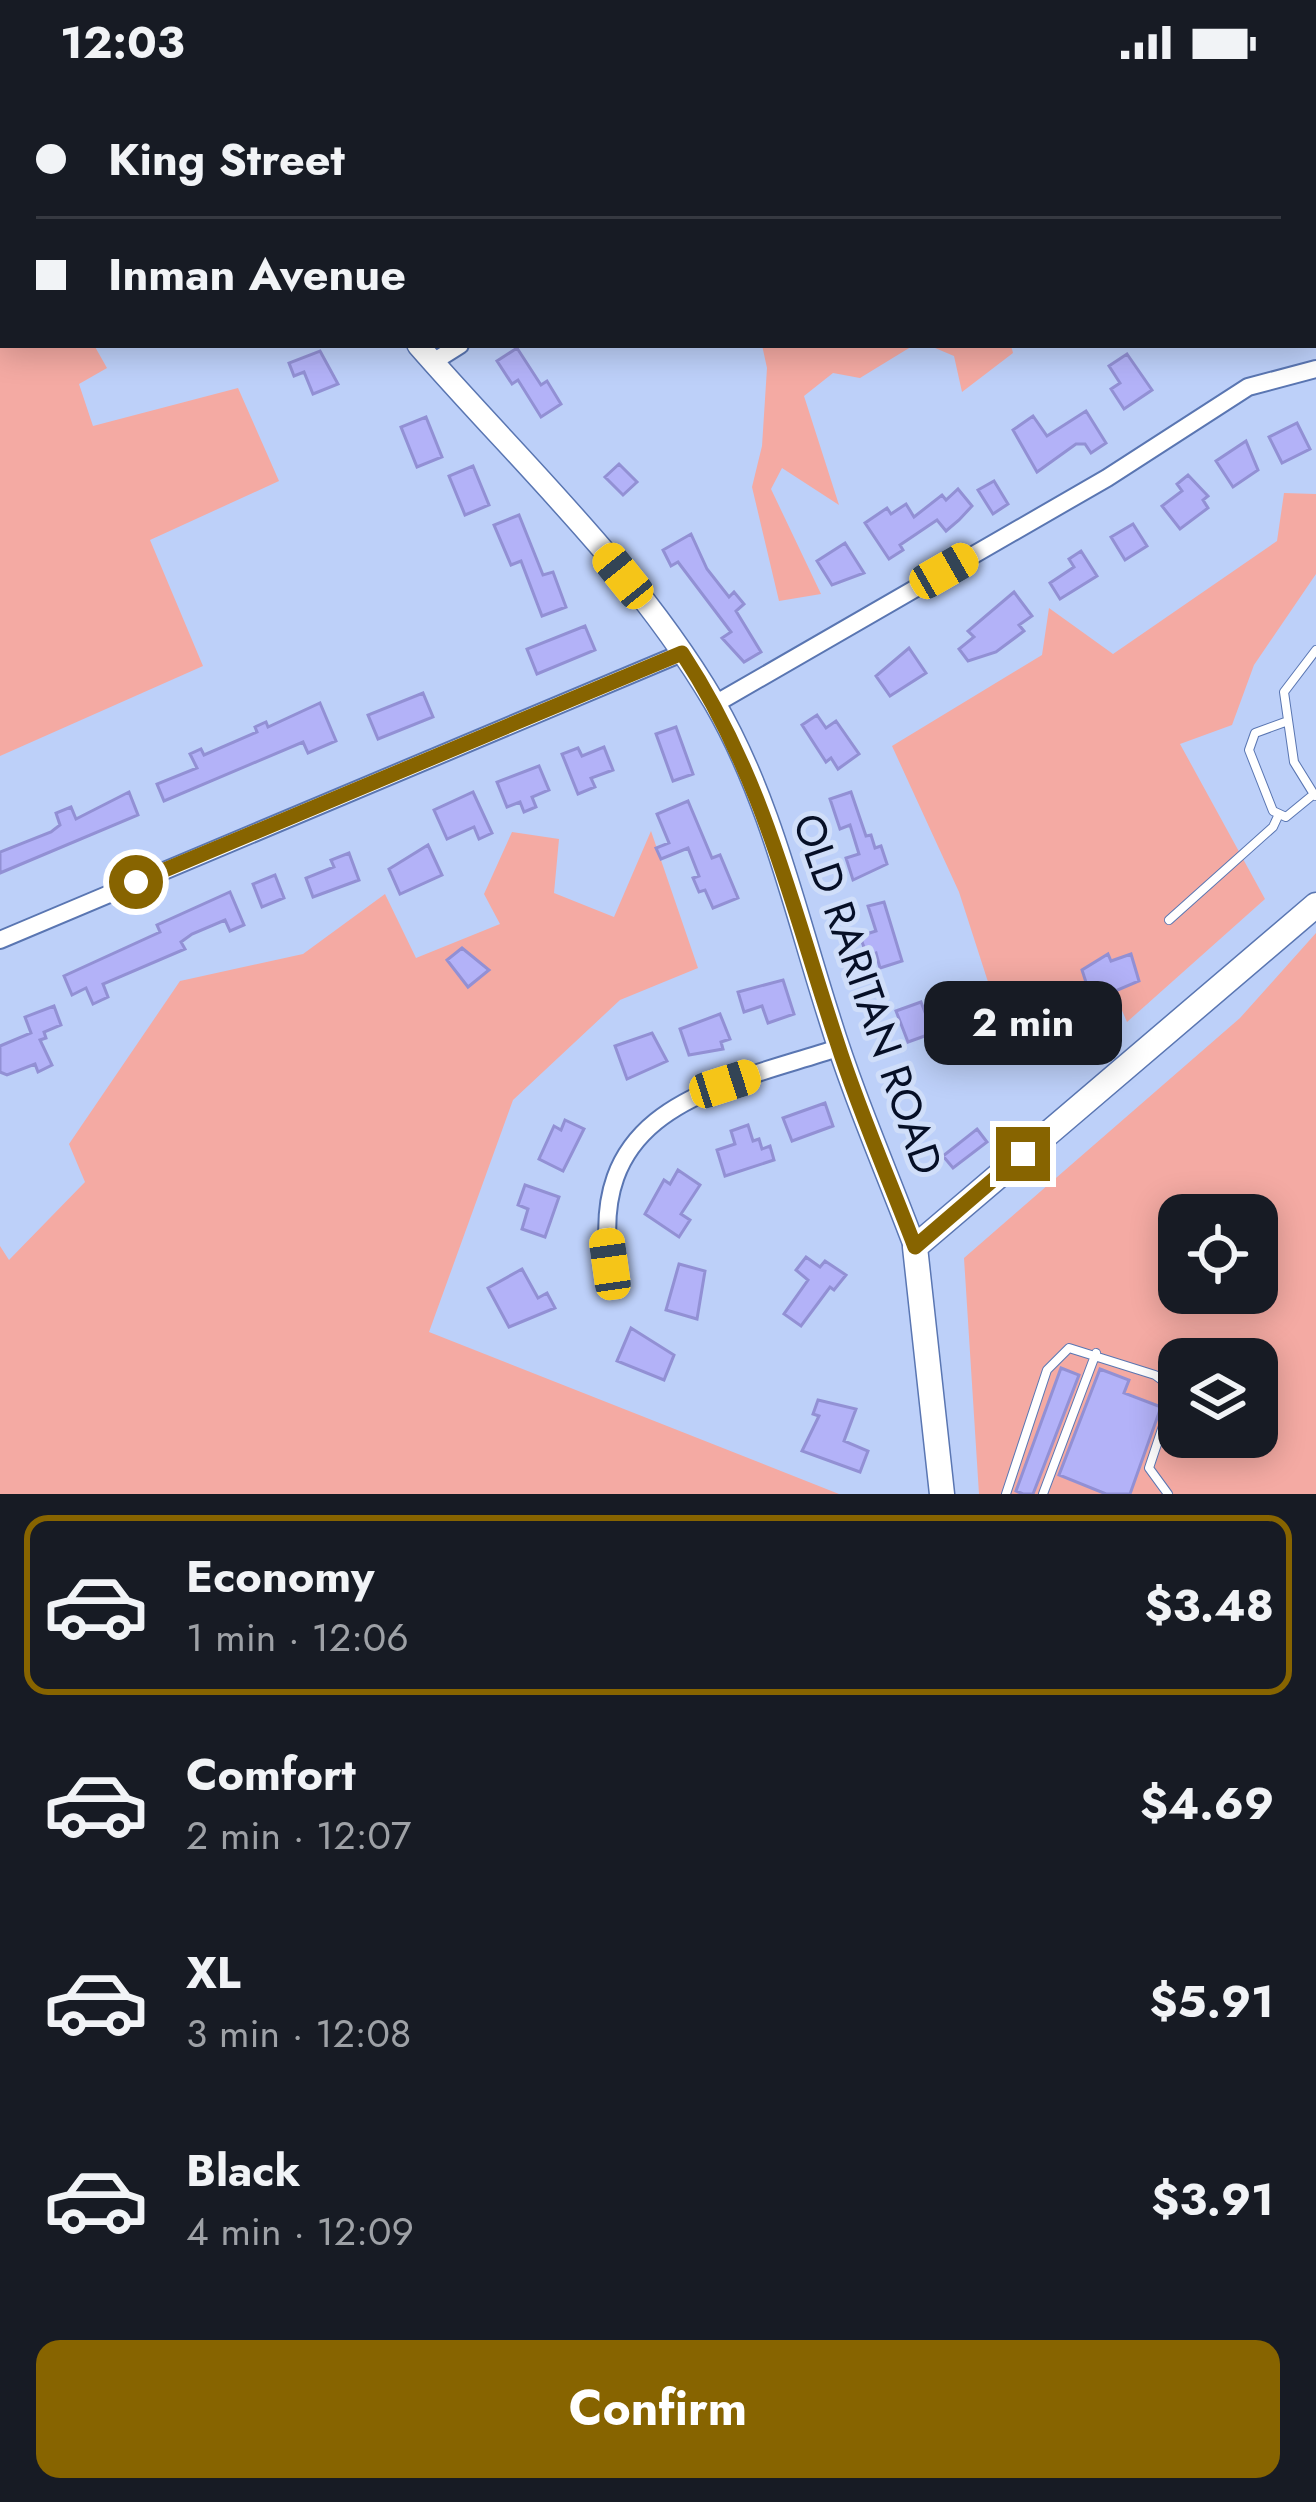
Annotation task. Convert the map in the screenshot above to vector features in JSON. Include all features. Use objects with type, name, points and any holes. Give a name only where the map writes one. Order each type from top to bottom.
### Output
[{"type":"main road","points":[[915,1247],[1316,905]]},
{"type":"main road","name":"OLD RARITAN ROAD","points":[[915,1247],[942,1494]]},
{"type":"street","name":"OLD RARITAN ROAD","points":[[426,353],[584,529],[682,653],[715,704],[757,789],[838,1048],[915,1247]]},
{"type":"street","points":[[715,704],[1106,478],[1248,387],[1316,369]]},
{"type":"street","points":[[0,940],[682,653]]},
{"type":"street","points":[[610,1264],[604,1230],[610,1196],[631,1150],[652,1123],[687,1097],[838,1048]]},
{"type":"lane","points":[[1288,721],[1255,733],[1249,750],[1279,814],[1286,817],[1315,796],[1294,762],[1284,692],[1316,650]]},
{"type":"lane","points":[[1169,920],[1274,827],[1279,814]]},
{"type":"lane","points":[[1006,1494],[1047,1370],[1069,1348],[1096,1353],[1170,1386],[1172,1399],[1149,1468],[1168,1494]]},
{"type":"lane","points":[[1046,1492],[1096,1353]]},
{"type":"shaded area","points":[[0,348],[96,348],[107,368],[79,384],[93,426],[238,388],[279,481],[150,540],[203,666],[0,756]]},
{"type":"shaded area","points":[[763,348],[909,348],[860,378],[833,373],[804,396],[839,505],[782,468],[771,489],[821,594],[779,601],[752,487],[762,446],[767,368]]},
{"type":"shaded area","points":[[935,348],[1012,348],[1013,353],[962,392],[954,356]]},
{"type":"shaded area","points":[[1284,493],[1316,494],[1316,574],[1254,665],[1232,725],[1180,744],[1265,899],[1127,1022],[1114,992],[999,1016],[959,892],[892,746],[1042,655],[1049,608],[1113,654],[1277,541]]},
{"type":"shaded area","points":[[651,831],[698,968],[620,1000],[513,1100],[429,1332],[839,1494],[0,1494],[0,1246],[9,1260],[85,1182],[69,1144],[180,981],[303,954],[385,894],[416,958],[500,924],[484,894],[512,832],[559,839],[554,893],[614,917]]},
{"type":"shaded area","points":[[1316,933],[1316,1494],[979,1494],[964,1258],[1240,1018]]},
{"type":"building","points":[[517,348],[541,385],[547,381],[561,404],[541,417],[518,380],[512,384],[497,361]]},
{"type":"building","points":[[320,351],[338,384],[313,394],[304,372],[294,376],[289,363]]},
{"type":"building","points":[[1127,354],[1152,390],[1124,409],[1111,389],[1120,383],[1109,366]]},
{"type":"building","points":[[1086,411],[1106,443],[1091,453],[1085,444],[1076,444],[1037,472],[1013,430],[1033,416],[1047,436]]},
{"type":"building","points":[[426,417],[442,457],[417,467],[401,427]]},
{"type":"building","points":[[1297,423],[1310,449],[1282,463],[1269,437]]},
{"type":"building","points":[[1246,441],[1258,470],[1233,487],[1216,461]]},
{"type":"building","points":[[619,464],[637,482],[623,495],[605,477]]},
{"type":"building","points":[[473,466],[489,505],[465,515],[449,476]]},
{"type":"building","points":[[1188,475],[1208,496],[1203,500],[1208,508],[1180,529],[1162,506],[1182,491],[1177,484]]},
{"type":"building","points":[[994,481],[1008,504],[993,514],[978,490]]},
{"type":"building","points":[[958,489],[972,506],[959,520],[946,531],[937,520],[900,545],[903,550],[889,559],[865,523],[887,508],[891,514],[906,504],[914,517]]},
{"type":"building","points":[[519,515],[543,575],[553,572],[566,607],[542,616],[521,561],[511,565],[494,525]]},
{"type":"building","points":[[1133,524],[1147,546],[1125,560],[1111,537]]},
{"type":"building","points":[[691,534],[707,569],[729,597],[734,592],[744,604],[736,611],[761,652],[744,662],[722,638],[731,632],[678,562],[671,566],[663,550]]},
{"type":"building","points":[[845,543],[864,573],[832,585],[817,561]]},
{"type":"building","points":[[1081,551],[1097,576],[1060,599],[1050,583],[1074,567],[1069,559]]},
{"type":"building","points":[[1014,592],[1032,616],[1019,625],[1024,631],[996,652],[968,661],[959,649],[974,637],[968,631]]},
{"type":"building","points":[[585,626],[595,650],[537,674],[527,649]]},
{"type":"building","points":[[909,648],[926,673],[890,696],[876,676]]},
{"type":"building","points":[[423,693],[433,717],[378,739],[368,715]]},
{"type":"building","points":[[320,703],[336,741],[308,753],[303,742],[164,801],[157,784],[197,768],[190,754],[201,749],[204,755],[257,732],[255,727],[266,722],[268,727]]},
{"type":"building","points":[[817,715],[826,728],[836,721],[859,754],[838,769],[831,758],[826,762],[802,725]]},
{"type":"building","points":[[676,727],[693,774],[673,781],[656,734]]},
{"type":"building","points":[[604,747],[613,770],[591,778],[595,787],[578,794],[562,754],[578,748],[582,756]]},
{"type":"building","points":[[539,766],[549,790],[532,797],[536,807],[524,812],[520,802],[507,807],[497,782]]},
{"type":"building","points":[[129,792],[138,815],[0,873],[0,852],[51,832],[60,825],[56,813],[71,807],[76,819]]},
{"type":"building","points":[[473,792],[492,833],[479,839],[474,827],[447,839],[434,810]]},
{"type":"building","points":[[851,792],[866,836],[871,835],[875,848],[881,846],[887,864],[853,880],[846,858],[859,854],[850,825],[840,829],[830,799]]},
{"type":"building","points":[[688,801],[712,858],[720,855],[738,898],[713,908],[693,878],[699,876],[688,848],[661,859],[656,848],[669,843],[657,814]]},
{"type":"building","points":[[428,845],[442,875],[400,894],[389,869]]},
{"type":"building","points":[[349,853],[359,880],[313,897],[306,878],[334,867],[331,860]]},
{"type":"building","points":[[275,875],[284,898],[262,907],[253,884]]},
{"type":"building","points":[[230,892],[244,925],[230,931],[225,920],[192,934],[181,942],[185,949],[103,984],[108,997],[93,1004],[86,988],[72,995],[64,976],[160,932],[157,925]]},
{"type":"building","points":[[884,902],[902,961],[880,968],[876,953],[867,956],[860,936],[876,931],[868,906]]},
{"type":"building","points":[[462,948],[489,970],[468,987],[447,960]]},
{"type":"building","points":[[1108,954],[1111,961],[1131,954],[1139,981],[1092,1001],[1082,970]]},
{"type":"building","points":[[783,980],[794,1014],[768,1023],[762,1006],[744,1012],[738,992]]},
{"type":"building","points":[[921,1002],[933,1033],[908,1042],[896,1011]]},
{"type":"building","points":[[54,1006],[61,1025],[44,1032],[46,1038],[40,1040],[52,1065],[38,1072],[35,1064],[7,1075],[0,1072],[0,1046],[31,1033],[25,1017]]},
{"type":"building","points":[[1055,1006],[1057,1012],[1069,1008],[1077,1033],[1031,1049],[1023,1023]]},
{"type":"building","points":[[720,1014],[730,1039],[721,1042],[723,1049],[689,1055],[680,1029]]},
{"type":"building","points":[[652,1033],[667,1061],[627,1079],[615,1046]]},
{"type":"building","points":[[825,1103],[833,1126],[792,1141],[783,1118]]},
{"type":"building","points":[[565,1120],[584,1129],[563,1171],[539,1159],[554,1126],[561,1130]]},
{"type":"building","points":[[748,1125],[753,1141],[759,1139],[762,1149],[770,1146],[774,1160],[725,1176],[717,1150],[735,1144],[731,1131]]},
{"type":"building","points":[[977,1129],[987,1142],[953,1168],[943,1156]]},
{"type":"building","points":[[678,1170],[700,1185],[681,1214],[690,1220],[679,1237],[645,1214],[664,1180],[670,1184]]},
{"type":"building","points":[[525,1185],[559,1197],[545,1237],[522,1229],[528,1209],[518,1205]]},
{"type":"building","points":[[806,1257],[820,1267],[825,1261],[846,1275],[834,1290],[830,1287],[801,1326],[784,1314],[808,1280],[796,1270]]},
{"type":"building","points":[[679,1264],[705,1271],[697,1319],[666,1310]]},
{"type":"building","points":[[522,1269],[538,1298],[547,1293],[555,1308],[509,1327],[488,1288]]},
{"type":"building","points":[[631,1328],[674,1355],[664,1380],[617,1361]]},
{"type":"building","points":[[1061,1368],[1079,1375],[1033,1494],[1023,1494],[1016,1491]]},
{"type":"building","points":[[1100,1369],[1129,1380],[1124,1393],[1158,1406],[1130,1494],[1106,1494],[1059,1475]]},
{"type":"building","points":[[818,1400],[856,1409],[844,1441],[868,1451],[860,1472],[802,1451],[819,1416],[813,1414]]},
{"type":"route","points":[[136,882],[682,653],[715,704],[757,789],[838,1048],[915,1247],[1023,1154]]}]
